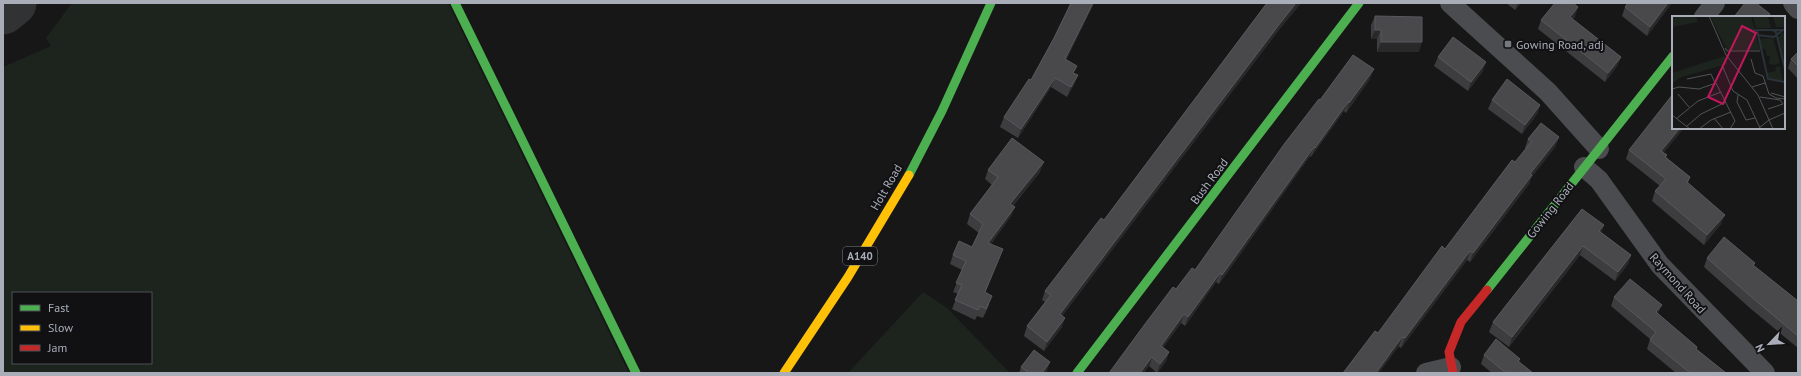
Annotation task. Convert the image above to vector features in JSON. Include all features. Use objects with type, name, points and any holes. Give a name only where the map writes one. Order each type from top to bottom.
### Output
[{"type":"main road","points":[[455,3],[636,373]]},
{"type":"main road","name":"Holt Road","points":[[784,373],[824,314],[895,198],[941,111],[991,3]]},
{"type":"main road","name":"Bush Road","points":[[1077,373],[1359,3]]},
{"type":"main road","name":"Gowing Road","points":[[1452,370],[1449,352],[1461,322],[1672,57]]},
{"type":"street","points":[[1450,3],[1548,92],[1599,148]]},
{"type":"street","points":[[1705,16],[1715,3]]},
{"type":"street","points":[[1793,3],[1798,9]]},
{"type":"street","name":"Raymond Road","points":[[1584,167],[1599,180],[1660,266],[1765,373]]},
{"type":"street","points":[[1426,373],[1452,370]]},
{"type":"shaded area","points":[[72,3],[448,3],[629,373],[3,373],[3,67],[51,46],[46,38]]},
{"type":"shaded area","points":[[923,292],[947,308],[1010,373],[848,373]]},
{"type":"building","points":[[1071,3],[1093,3],[1065,59],[1077,66],[1073,73],[1078,75],[1071,87],[1055,78],[1021,129],[1004,117],[1029,79],[1031,80]]},
{"type":"building","points":[[1267,3],[1296,3],[1060,314],[1065,318],[1047,342],[1027,326],[1051,295],[1045,291],[1101,218],[1104,220]]},
{"type":"building","points":[[1555,3],[1573,3],[1578,7],[1570,17],[1621,57],[1608,73],[1541,20]]},
{"type":"building","points":[[1628,3],[1668,3],[1650,27],[1625,7]]},
{"type":"building","points":[[1745,3],[1756,3],[1770,14],[1769,16],[1735,16]]},
{"type":"building","points":[[1375,16],[1422,17],[1422,42],[1381,42],[1381,30],[1375,30]]},
{"type":"building","points":[[1453,37],[1486,62],[1471,82],[1438,57]]},
{"type":"building","points":[[1798,52],[1798,66],[1791,59]]},
{"type":"building","points":[[1353,55],[1374,69],[1315,148],[1314,147],[1222,275],[1220,273],[1188,317],[1184,314],[1161,346],[1169,352],[1160,364],[1152,357],[1140,373],[1109,373],[1173,287],[1176,289],[1192,268],[1195,270],[1285,143],[1319,99],[1320,100]]},
{"type":"building","points":[[1507,79],[1540,105],[1525,125],[1492,100]]},
{"type":"building","points":[[1672,95],[1672,129],[1679,129],[1661,151],[1667,155],[1665,157],[1690,177],[1687,182],[1725,215],[1707,235],[1655,191],[1666,179],[1629,150]]},
{"type":"building","points":[[1541,123],[1559,137],[1530,174],[1532,175],[1473,253],[1470,251],[1405,338],[1402,337],[1376,373],[1343,373],[1375,331],[1378,333],[1442,246],[1445,249],[1512,160],[1515,162],[1532,141],[1528,139]]},
{"type":"building","points":[[1012,138],[1044,162],[1010,204],[1015,207],[988,243],[1003,249],[985,292],[992,296],[986,309],[980,306],[978,310],[955,300],[962,285],[956,283],[966,261],[953,255],[959,241],[972,247],[983,224],[970,214],[998,177],[988,170]]},
{"type":"building","points":[[1582,209],[1604,225],[1599,231],[1631,255],[1618,272],[1583,246],[1512,337],[1493,322]]},
{"type":"building","points":[[1724,237],[1755,263],[1753,265],[1798,301],[1798,336],[1707,258]]},
{"type":"building","points":[[1630,279],[1662,305],[1656,312],[1697,347],[1696,349],[1726,373],[1690,373],[1650,340],[1656,332],[1614,297]]},
{"type":"building","points":[[1496,339],[1520,359],[1518,361],[1533,373],[1506,373],[1484,355]]},
{"type":"building","points":[[1034,350],[1050,362],[1042,373],[1029,373],[1021,367]]},
{"type":"taxiway","points":[[3,11],[13,3]]},
{"type":"traffic: fast","points":[[455,3],[636,373]]},
{"type":"traffic: fast","points":[[909,175],[942,111],[991,3]]},
{"type":"traffic: fast","points":[[1077,373],[1359,3]]},
{"type":"traffic: fast","points":[[1487,290],[1672,57]]},
{"type":"traffic: slow","points":[[784,373],[848,277],[909,175]]},
{"type":"traffic: jam","points":[[1453,373],[1449,352],[1461,322],[1487,290]]},
{"type":"place","name":"Gowing Road, adj","points":[[1508,44]]}]
